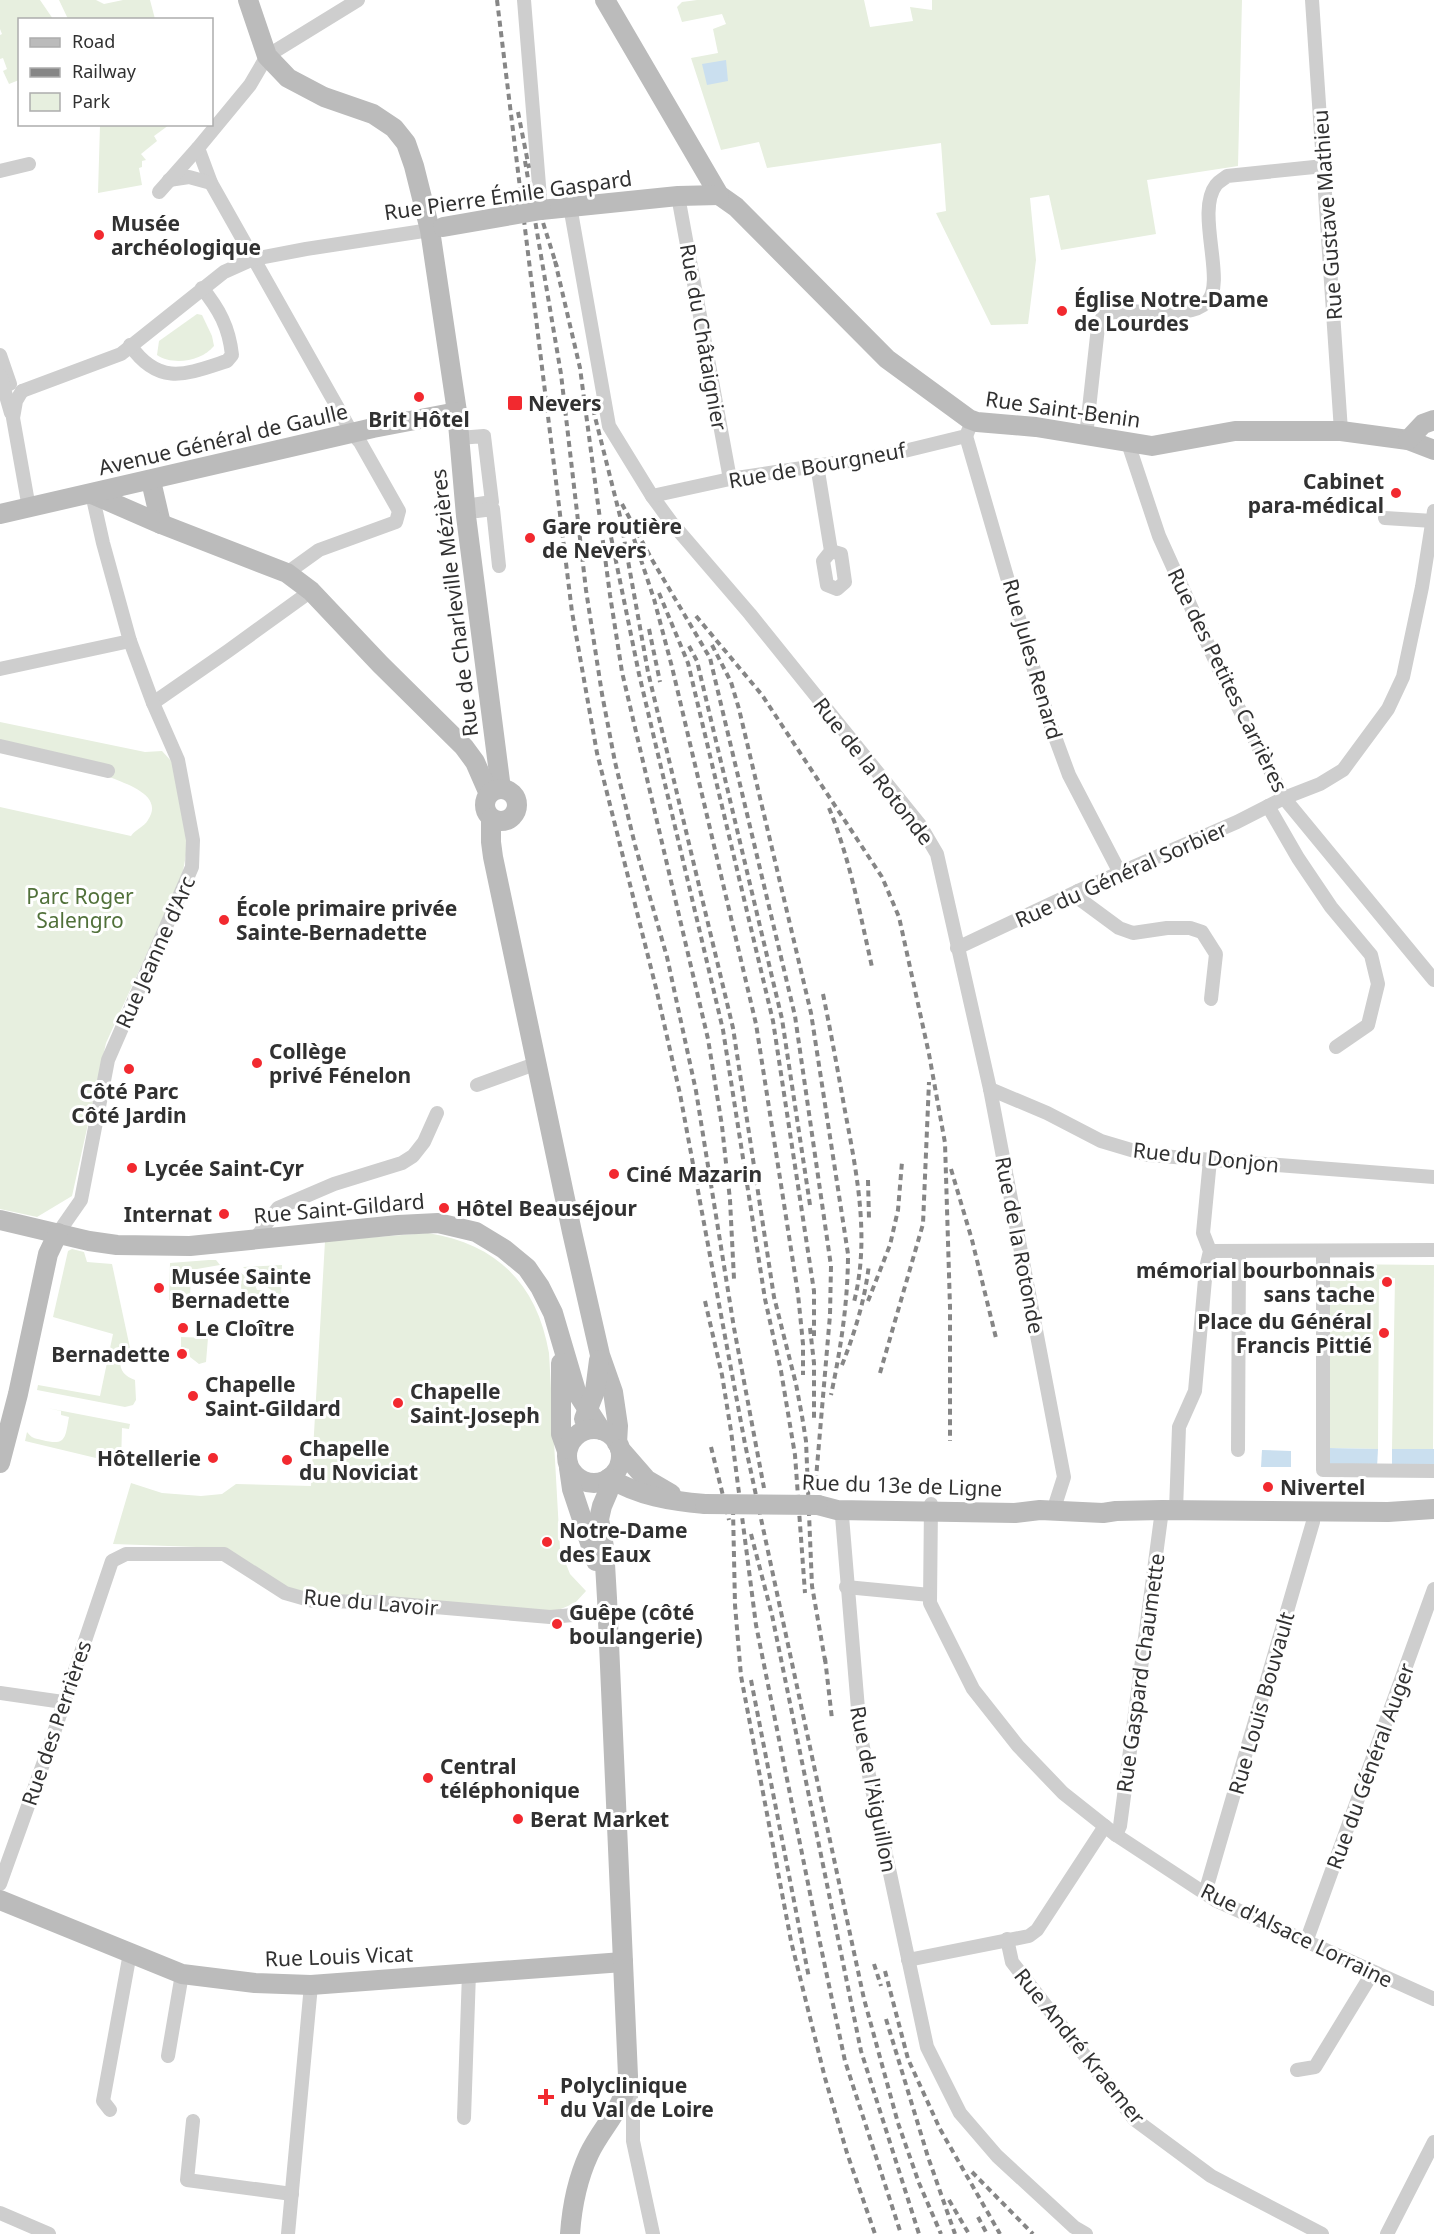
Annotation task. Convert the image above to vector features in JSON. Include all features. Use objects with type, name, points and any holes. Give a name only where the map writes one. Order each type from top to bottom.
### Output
[{"type":"main road","points":[[248,0],[267,56]]},
{"type":"main road","points":[[605,0],[719,195]]},
{"type":"main road","name":"Rue de Charleville Mézières","points":[[267,56],[288,78],[305,89],[360,108],[394,128],[406,143],[434,226],[457,412],[495,791]]},
{"type":"main road","name":"Rue Pierre Émile Gaspard","points":[[434,226],[570,206],[678,196],[719,195]]},
{"type":"main road","name":"Rue Saint-Benin","points":[[719,195],[736,207],[784,253],[886,359],[956,411],[970,428],[1036,427],[1152,446],[1235,431],[1341,430],[1408,440],[1434,450]]},
{"type":"main road","name":"Avenue Général de Gaulle","points":[[0,514],[352,433],[457,412]]},
{"type":"main road","points":[[1408,440],[1423,424],[1434,420]]},
{"type":"main road","points":[[151,481],[161,524]]},
{"type":"main road","points":[[92,494],[161,524],[287,573],[310,591],[464,747],[495,791]]},
{"type":"main road","points":[[493,825],[513,816],[518,804],[511,792],[495,791]]},
{"type":"main road","points":[[495,791],[485,803],[487,814],[493,825],[535,1064],[600,1355],[613,1392],[618,1426],[619,1465],[609,1478],[595,1483],[587,1482],[574,1475],[571,1451],[595,1391],[600,1355]]},
{"type":"main road","name":"Rue Saint-Gildard","points":[[0,1220],[108,1244],[158,1247],[438,1224],[476,1232],[504,1249],[527,1269],[540,1287],[553,1313],[576,1391],[602,1430]]},
{"type":"main road","points":[[0,1463],[18,1394],[48,1254],[58,1233]]},
{"type":"main road","name":"Rue Saint-Gildard","points":[[561,1346],[561,1434],[571,1451],[572,1489],[589,1538],[607,1605]]},
{"type":"main road","points":[[571,1451],[585,1430],[602,1430],[608,1433],[619,1446]]},
{"type":"main road","name":"Rue du 13e de Ligne","points":[[619,1446],[647,1480],[695,1503]]},
{"type":"main road","points":[[570,2234],[577,2184],[590,2152],[622,2103],[627,2091],[628,2076],[604,1547],[599,1519],[608,1492],[609,1478]]},
{"type":"main road","name":"Rue du 13e de Ligne","points":[[609,1478],[628,1490],[654,1497],[695,1503],[828,1507],[832,1502],[931,1514],[959,1508],[1003,1509],[1056,1502],[1116,1511]]},
{"type":"main road","name":"Rue du 13e de Ligne","points":[[959,1508],[1015,1513],[1040,1510],[1103,1513],[1169,1510],[1388,1512],[1434,1509]]},
{"type":"main road","name":"Rue Louis Vicat","points":[[0,1900],[182,1974],[255,1983],[311,1985],[623,1962]]},
{"type":"street","points":[[159,192],[250,85],[267,56],[358,0]]},
{"type":"street","points":[[524,0],[541,210]]},
{"type":"street","name":"Rue Gustave Mathieu","points":[[1312,0],[1341,430]]},
{"type":"street","points":[[198,148],[211,183],[253,259],[399,511],[398,520],[391,524],[319,550],[287,573]]},
{"type":"street","points":[[0,171],[29,164]]},
{"type":"street","points":[[1086,436],[1098,327],[1103,316],[1116,312],[1183,312],[1198,309],[1208,302],[1213,279],[1210,198],[1216,184],[1227,176],[1324,166]]},
{"type":"street","points":[[169,180],[189,177],[211,183]]},
{"type":"street","name":"Rue du Châtaignier","points":[[678,196],[730,479]]},
{"type":"street","name":"Rue de la Rotonde","points":[[570,206],[609,426],[652,496],[682,536],[750,614],[920,825],[937,854],[990,1089],[1064,1477],[1056,1502]]},
{"type":"street","name":"Rue Pierre Émile Gaspard","points":[[22,391],[122,354],[130,345],[224,272],[253,259],[434,226]]},
{"type":"street","points":[[130,345],[140,359],[167,374],[185,375],[227,362],[232,355],[227,328],[215,303],[202,288]]},
{"type":"street","points":[[0,355],[11,385],[22,391],[16,401],[13,418]]},
{"type":"street","points":[[0,375],[13,418],[29,508]]},
{"type":"street","name":"Rue de Bourgneuf","points":[[652,496],[730,479],[888,455],[970,428]]},
{"type":"street","name":"Rue Jules Renard","points":[[970,428],[1052,727],[1069,775],[1120,873]]},
{"type":"street","points":[[459,438],[484,436],[492,502],[466,509]]},
{"type":"street","name":"Rue des Petites Carrières","points":[[1128,443],[1159,536],[1219,669],[1284,798],[1434,980]]},
{"type":"street","points":[[817,465],[831,551]]},
{"type":"street","name":"Rue Jeanne d'Arc","points":[[58,1233],[81,1200],[108,1060],[192,867],[193,840],[178,760],[153,703],[130,641],[92,494]]},
{"type":"street","points":[[466,509],[493,509],[499,566]]},
{"type":"street","points":[[1385,518],[1433,516]]},
{"type":"street","name":"Rue du Général Sorbier","points":[[957,948],[1078,891],[1320,784],[1343,770],[1388,709],[1403,677],[1422,587],[1433,516]]},
{"type":"street","points":[[153,703],[310,591]]},
{"type":"street","points":[[0,669],[130,641]]},
{"type":"street","points":[[0,746],[108,771]]},
{"type":"street","points":[[1268,806],[1298,858],[1331,906],[1371,955],[1378,984],[1368,1025],[1336,1047]]},
{"type":"street","points":[[1078,891],[1081,900],[1119,928],[1133,933],[1167,928],[1190,928],[1202,933],[1216,954],[1211,999]]},
{"type":"street","points":[[477,1085],[535,1064]]},
{"type":"street","name":"Rue du Donjon","points":[[990,1089],[1047,1113],[1101,1141],[1131,1151],[1158,1156],[1434,1177]]},
{"type":"street","points":[[255,1239],[278,1208],[334,1184],[402,1163],[413,1156],[423,1142],[436,1113]]},
{"type":"street","name":"Rue Gaspard Chaumette","points":[[908,1960],[1029,1936],[1037,1930],[1111,1830],[1120,1826],[1169,1510],[1179,1427],[1195,1391],[1209,1251],[1203,1233],[1210,1160]]},
{"type":"street","points":[[1209,1251],[1434,1250]]},
{"type":"street","points":[[1238,1450],[1239,1251]]},
{"type":"street","points":[[1323,1251],[1323,1470],[1434,1471]]},
{"type":"street","name":"Rue de l'Aiguillon","points":[[828,1507],[842,1516],[846,1587],[860,1733],[927,2047],[960,2113],[997,2156],[1074,2227],[1086,2234]]},
{"type":"street","name":"Rue Louis Bouvault","points":[[1205,1893],[1313,1522],[1314,1511]]},
{"type":"street","name":"Rue d'Alsace Lorraine","points":[[931,1514],[930,1603],[973,1689],[1018,1746],[1063,1793],[1111,1830],[1215,1900],[1434,1999]]},
{"type":"street","name":"Rue du Lavoir","points":[[112,1561],[126,1554],[224,1554],[285,1593],[313,1601],[377,1602],[550,1617],[607,1605]]},
{"type":"street","name":"Rue des Perrières","points":[[0,1884],[112,1561]]},
{"type":"street","points":[[846,1587],[930,1595]]},
{"type":"street","name":"Rue du Général Auger","points":[[1306,1942],[1434,1589]]},
{"type":"street","points":[[0,1693],[63,1702]]},
{"type":"street","name":"Rue André Kraemer","points":[[1007,1939],[1012,1962],[1134,2119],[1211,2176],[1322,2234]]},
{"type":"street","points":[[110,2110],[103,2101],[130,1953]]},
{"type":"street","points":[[1297,2070],[1314,2067],[1373,1972]]},
{"type":"street","points":[[464,2118],[469,1973]]},
{"type":"street","points":[[168,2056],[182,1974]]},
{"type":"street","points":[[288,2234],[311,1985]]},
{"type":"street","points":[[628,2076],[633,2112],[633,2141],[653,2234]]},
{"type":"street","points":[[193,2121],[187,2180],[292,2194]]},
{"type":"street","points":[[1387,2234],[1434,2142]]},
{"type":"street","points":[[0,2213],[49,2234]]},
{"type":"green space","points":[[0,0],[40,0],[52,18],[18,18],[18,80],[9,84],[3,71],[7,69],[3,58],[0,59],[0,35],[2,34]]},
{"type":"green space","points":[[59,0],[96,0],[104,4],[123,0],[150,0],[155,18],[68,18]]},
{"type":"green space","points":[[697,0],[864,0],[870,27],[913,21],[910,7],[932,10],[932,0],[1242,0],[1238,166],[1147,180],[1156,234],[1061,250],[1049,195],[1030,198],[1036,260],[1028,324],[991,325],[936,213],[946,211],[941,143],[767,168],[759,142],[721,150],[691,58],[718,53],[713,29],[726,24],[722,14],[682,22],[677,7],[682,2]]},
{"type":"green space","points":[[100,126],[168,126],[154,136],[157,141],[141,154],[146,160],[142,161],[142,167],[139,168],[142,185],[98,193]]},
{"type":"green space","points":[[197,314],[202,315],[214,346],[202,355],[187,360],[171,360],[157,355],[159,341]]},
{"type":"green space","name":"Parc Roger Salengro","points":[[0,722],[145,752],[162,751],[173,763],[189,839],[183,871],[174,894],[106,1043],[72,1196],[37,1217],[0,1209],[0,807],[131,836],[148,820],[152,812],[152,804],[135,788],[112,778],[0,750]]},
{"type":"green space","points":[[428,1233],[453,1238],[493,1258],[510,1271],[524,1288],[535,1307],[549,1353],[560,1549],[570,1574],[586,1591],[575,1603],[556,1611],[342,1599],[296,1593],[225,1548],[113,1544],[131,1483],[162,1493],[201,1496],[222,1494],[236,1484],[311,1486],[325,1241]]},
{"type":"green space","points":[[72,1249],[84,1252],[87,1262],[112,1264],[130,1348],[120,1360],[120,1364],[124,1373],[135,1380],[136,1400],[133,1405],[125,1407],[37,1390],[38,1385],[100,1396],[113,1334],[53,1317],[68,1251]]},
{"type":"green space","points":[[216,1260],[220,1265],[191,1270],[190,1301],[169,1300],[170,1263]]},
{"type":"green space","name":"Place du Général Francis Pittié","points":[[1323,1264],[1434,1265],[1433,1449],[1392,1449],[1395,1278],[1379,1279],[1378,1449],[1329,1448]]},
{"type":"green space","points":[[282,1265],[281,1298],[265,1285],[263,1280],[258,1279],[243,1267]]},
{"type":"green space","points":[[240,1272],[255,1285],[257,1290],[261,1290],[278,1302],[242,1300]]},
{"type":"green space","points":[[181,1337],[208,1338],[206,1362],[199,1364],[190,1357],[189,1349],[181,1347]]},
{"type":"green space","points":[[47,1408],[130,1424],[129,1429],[122,1428],[121,1464],[25,1441],[27,1432],[33,1438],[50,1442],[60,1441],[65,1436],[69,1417],[61,1415],[61,1411]]},
{"type":"water","points":[[726,60],[728,81],[707,85],[702,64]]},
{"type":"water","points":[[1329,1448],[1378,1449],[1377,1468],[1323,1467]]},
{"type":"water","points":[[1392,1449],[1434,1449],[1434,1468],[1392,1468]]},
{"type":"water","points":[[1262,1450],[1291,1451],[1291,1467],[1261,1467]]},
{"type":"railway","points":[[497,0],[572,612],[597,753],[680,1094],[745,1444],[864,1999],[898,2123],[919,2183],[941,2234]]},
{"type":"railway","points":[[518,112],[529,168]]},
{"type":"railway","points":[[525,161],[561,374],[586,590],[602,694],[615,762],[635,845],[667,957],[696,1091],[734,1328],[764,1488]]},
{"type":"railway","points":[[540,213],[557,267]]},
{"type":"railway","points":[[555,261],[580,368],[622,672],[708,1039],[722,1126],[730,1200],[734,1279]]},
{"type":"railway","points":[[593,409],[620,516],[648,672],[733,1028],[774,1297],[796,1384],[806,1441],[812,1586],[826,1666]]},
{"type":"railway","points":[[622,504],[710,658],[795,1016],[831,1266],[830,1315],[815,1490]]},
{"type":"railway","points":[[609,527],[639,674],[723,1030],[765,1299],[781,1371],[795,1455],[805,1593]]},
{"type":"railway","points":[[634,539],[654,599],[672,667],[756,1024],[798,1294],[803,1344],[803,1375]]},
{"type":"railway","points":[[659,593],[688,663],[773,1021],[814,1291],[814,1336]]},
{"type":"railway","points":[[696,616],[762,695],[882,877],[899,917],[929,1054],[945,1143],[950,1307],[950,1441]]},
{"type":"railway","points":[[649,629],[660,682]]},
{"type":"railway","points":[[712,645],[731,682],[739,709],[811,1013],[848,1254],[843,1324],[831,1395]]},
{"type":"railway","points":[[689,646],[697,661],[782,1019],[810,1205]]},
{"type":"railway","points":[[829,808],[849,867],[872,967]]},
{"type":"railway","points":[[823,994],[854,1159],[860,1206],[861,1254],[854,1302]]},
{"type":"railway","points":[[880,1373],[923,1224],[929,1082]]},
{"type":"railway","points":[[868,1301],[890,1245],[898,1210],[902,1162]]},
{"type":"railway","points":[[951,1169],[972,1240],[996,1338]]},
{"type":"railway","points":[[868,1180],[869,1219]]},
{"type":"railway","points":[[842,1365],[859,1316],[869,1264]]},
{"type":"railway","points":[[705,1301],[722,1375],[731,1431],[756,1625],[819,1938],[845,2061],[901,2234]]},
{"type":"railway","points":[[810,1328],[814,1363],[814,1421]]},
{"type":"railway","points":[[711,1447],[729,1520]]},
{"type":"railway","points":[[733,1509],[735,1605],[741,1676],[791,1941],[825,2078],[847,2153],[875,2234]]},
{"type":"railway","points":[[751,1534],[772,1615],[861,2051],[919,2234]]},
{"type":"railway","points":[[825,1658],[832,1719]]},
{"type":"railway","points":[[751,1680],[809,1978]]},
{"type":"railway","points":[[874,1964],[881,1986]]},
{"type":"railway","points":[[885,1971],[908,2059],[940,2129],[1000,2234]]},
{"type":"railway","points":[[886,2019],[928,2157],[955,2234]]},
{"type":"railway","points":[[972,2172],[1033,2234]]},
{"type":"railway","points":[[949,2200],[969,2234]]},
{"type":"railway","points":[[978,2217],[987,2234]]},
{"type":"place","name":"Musée archéologique","points":[[99,235]]},
{"type":"place","name":"Église Notre-Dame de Lourdes","points":[[1062,311]]},
{"type":"place","name":"Brit Hôtel","points":[[419,397]]},
{"type":"place","name":"Nevers","points":[[515,403]]},
{"type":"place","name":"Cabinet para-médical","points":[[1396,493]]},
{"type":"place","name":"Gare routière de Nevers","points":[[530,538]]},
{"type":"place","name":"École primaire privée Sainte-Bernadette","points":[[224,920]]},
{"type":"place","name":"Collège privé Fénelon","points":[[257,1063]]},
{"type":"place","name":"Côté Parc Côté Jardin","points":[[129,1069]]},
{"type":"place","name":"Lycée Saint-Cyr","points":[[132,1168]]},
{"type":"place","name":"Ciné Mazarin","points":[[614,1174]]},
{"type":"place","name":"Hôtel Beauséjour","points":[[444,1208]]},
{"type":"place","name":"Internat","points":[[224,1214]]},
{"type":"place","name":"mémorial bourbonnais sans tache","points":[[1387,1282]]},
{"type":"place","name":"Musée Sainte Bernadette","points":[[159,1288]]},
{"type":"place","name":"Le Cloître","points":[[183,1328]]},
{"type":"place","name":"Place du Général Francis Pittié","points":[[1384,1333]]},
{"type":"place","name":"Bernadette","points":[[182,1354]]},
{"type":"place","name":"Chapelle Saint-Gildard","points":[[193,1396]]},
{"type":"place","name":"Chapelle Saint-Joseph","points":[[398,1403]]},
{"type":"place","name":"Hôtellerie","points":[[213,1458]]},
{"type":"place","name":"Chapelle du Noviciat","points":[[287,1460]]},
{"type":"place","name":"Nivertel","points":[[1268,1487]]},
{"type":"place","name":"Notre-Dame des Eaux","points":[[547,1542]]},
{"type":"place","name":"Guêpe (côté boulangerie)","points":[[557,1624]]},
{"type":"place","name":"Central téléphonique","points":[[428,1778]]},
{"type":"place","name":"Berat Market","points":[[518,1819]]},
{"type":"place","name":"Polyclinique du Val de Loire","points":[[546,2097]]}]
